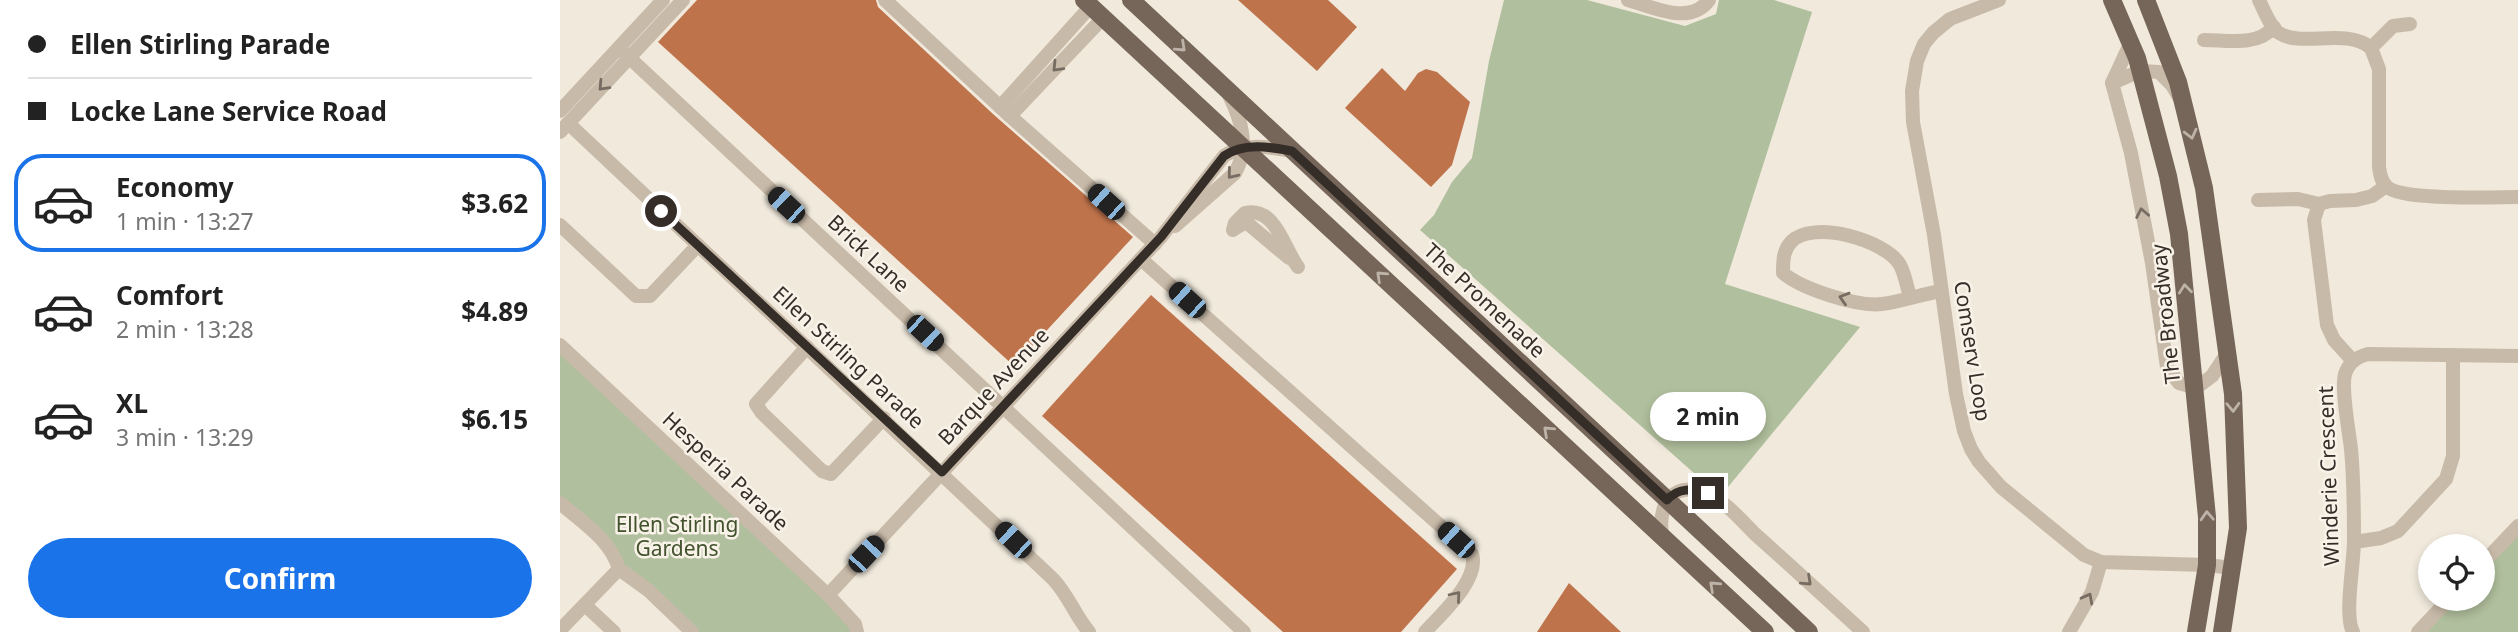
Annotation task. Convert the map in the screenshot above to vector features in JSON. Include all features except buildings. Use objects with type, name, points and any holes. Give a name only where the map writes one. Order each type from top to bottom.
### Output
[{"type":"main road","name":"The Promenade","points":[[1131,0],[1809,632]]},
{"type":"main road","name":"The Broadway","points":[[2112,0],[2131,42],[2140,71],[2175,211],[2196,388],[2207,517],[2207,565],[2196,632]]},
{"type":"main road","points":[[2146,0],[2178,82],[2204,188],[2233,394],[2238,528],[2234,568],[2222,632]]},
{"type":"main road","points":[[1092,8],[1765,632]]},
{"type":"street","points":[[563,122],[624,53],[663,0]]},
{"type":"street","points":[[624,53],[683,0]]},
{"type":"street","points":[[885,0],[1005,111],[1158,241]]},
{"type":"street","points":[[1628,0],[1685,14],[1699,10],[1709,0]]},
{"type":"street","name":"Comserv Loop","points":[[1998,0],[1950,19],[1933,33],[1924,44],[1912,91],[1913,122],[1934,235],[1964,431],[1979,462],[2001,487],[2071,546],[2101,562],[2234,568]]},
{"type":"street","points":[[2259,0],[2278,33],[2288,37],[2358,40],[2371,48],[2379,69],[2379,167],[2386,186],[2406,195],[2518,197]]},
{"type":"street","points":[[1005,111],[1092,8]]},
{"type":"street","points":[[2371,48],[2393,26],[2410,24]]},
{"type":"street","points":[[2204,40],[2255,40],[2267,35],[2274,27]]},
{"type":"street","points":[[2131,42],[2112,83],[2131,153],[2152,262],[2167,367],[2179,383],[2196,388],[2212,376],[2226,355]]},
{"type":"street","name":"Brick Lane","points":[[624,53],[1244,632]]},
{"type":"street","points":[[2112,83],[2140,71],[2159,72],[2172,85],[2184,106]]},
{"type":"street","points":[[1225,88],[1242,128],[1242,148],[1292,151]]},
{"type":"street","name":"Ellen Stirling Parade","points":[[563,122],[942,472],[1067,593],[1079,620],[1089,632]]},
{"type":"street","name":"Barque Avenue","points":[[828,595],[1158,241],[1235,173],[1242,148]]},
{"type":"street","points":[[2258,200],[2298,199],[2319,204],[2362,199],[2372,196],[2386,186]]},
{"type":"street","points":[[2319,204],[2314,220],[2327,325],[2334,340],[2353,361]]},
{"type":"street","points":[[1257,212],[1265,216],[1278,231],[1298,267],[1246,222],[1233,230],[1235,223],[1245,213],[1257,212]]},
{"type":"street","points":[[560,225],[636,296],[642,298],[650,296],[698,245]]},
{"type":"street","points":[[1910,296],[1900,264],[1887,251],[1867,241],[1839,233],[1812,233],[1793,240],[1783,253],[1783,273],[1790,279],[1812,289],[1865,304],[1882,304],[1941,291]]},
{"type":"street","points":[[1141,259],[1472,554],[1474,564],[1469,580],[1425,632]]},
{"type":"street","name":"Hesperia Parade","points":[[560,345],[828,595],[855,624],[857,632]]},
{"type":"street","points":[[807,347],[757,404],[761,413],[822,471],[831,474],[884,418]]},
{"type":"street","name":"Winderie Crescent","points":[[2353,632],[2348,614],[2354,542],[2351,454],[2344,380],[2346,372],[2353,361],[2368,354],[2518,356]]},
{"type":"street","points":[[2354,542],[2381,538],[2398,531],[2450,473],[2453,456],[2453,355]]},
{"type":"street","points":[[1661,536],[1660,523],[1667,500],[1674,492],[1689,489],[1708,493],[1863,632]]},
{"type":"street","points":[[560,503],[609,546],[619,569],[648,590],[692,632]]},
{"type":"street","points":[[2495,550],[2518,526]]},
{"type":"street","points":[[2069,632],[2092,592],[2101,562]]},
{"type":"street","points":[[563,621],[585,605],[619,569]]},
{"type":"street","points":[[585,605],[614,632]]},
{"type":"street","points":[[2418,632],[2438,611]]},
{"type":"green space","points":[[1504,0],[1587,0],[1685,26],[1716,14],[1719,0],[1774,0],[1812,12],[1725,284],[1860,327],[1728,487],[1695,474],[1420,230],[1434,215],[1452,182],[1472,158],[1489,61]]},
{"type":"green space","name":"Ellen Stirling Gardens","points":[[560,345],[857,632],[692,632],[560,503]]},
{"type":"green space","points":[[2518,534],[2518,632],[2424,632],[2444,611],[2495,611],[2495,558]]},
{"type":"route","points":[[661,211],[942,472],[1161,237],[1191,195],[1224,156],[1242,148],[1292,151],[1667,500],[1674,492],[1689,489],[1708,493]]}]
